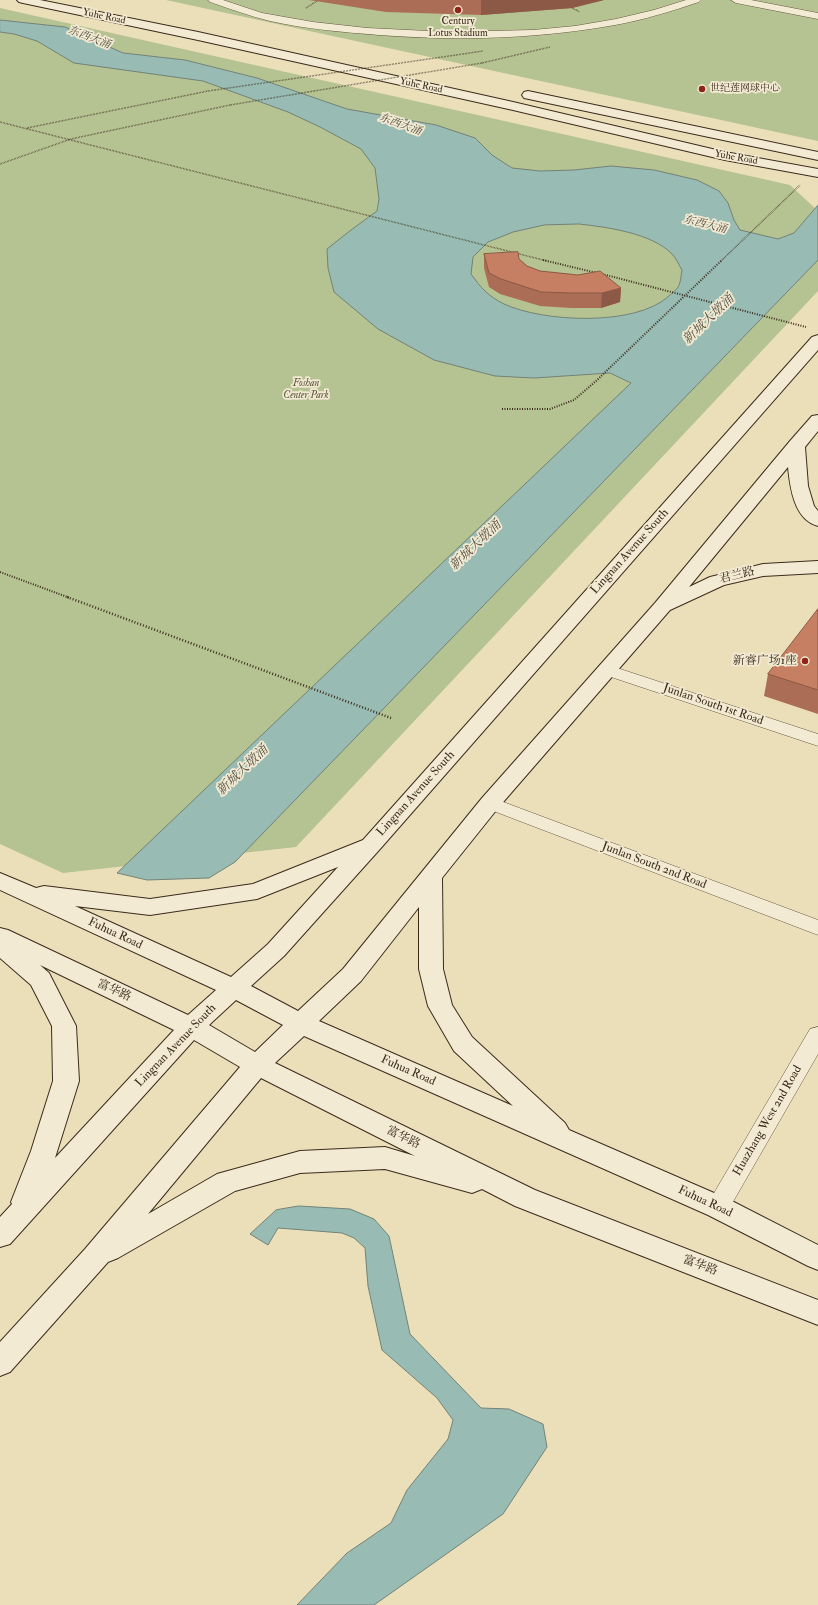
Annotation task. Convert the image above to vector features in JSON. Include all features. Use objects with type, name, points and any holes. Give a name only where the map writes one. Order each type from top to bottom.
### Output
[{"type":"main road","name":"Yuhe Road","points":[[23,0],[198,36],[513,106],[725,156],[818,173]]},
{"type":"main road","name":"Yuhe Road","points":[[161,16],[406,70]]},
{"type":"main road","name":"Yuhe Road","points":[[519,93],[817,155]]},
{"type":"main road","points":[[725,156],[818,186]]},
{"type":"main road","name":"Lingnan Avenue South","points":[[0,1236],[190,1027],[276,950],[372,844],[815,334]]},
{"type":"main road","points":[[0,1363],[95,1257],[257,1065],[352,975],[490,803],[662,607],[818,420]]},
{"type":"main road","points":[[796,445],[799,492],[811,516],[818,521]]},
{"type":"main road","name":"君兰路","points":[[662,607],[717,580],[763,570],[818,567]]},
{"type":"main road","points":[[23,891],[150,907],[257,891],[372,844]]},
{"type":"main road","points":[[431,876],[431,969],[440,1006],[462,1044],[569,1142]]},
{"type":"main road","name":"Fuhua Road","points":[[0,881],[234,988],[300,1024],[718,1207],[818,1258]]},
{"type":"main road","name":"富华路","points":[[0,936],[190,1027],[257,1065],[525,1198],[818,1313]]},
{"type":"main road","points":[[0,944],[40,979],[64,1026],[66,1081],[44,1151],[21,1213]]},
{"type":"main road","points":[[95,1257],[227,1182],[300,1162],[385,1158],[525,1198]]},
{"type":"street","points":[[213,0],[259,15],[328,28],[405,35],[485,36],[563,30],[632,19],[696,0]]},
{"type":"street","points":[[736,0],[818,16]]},
{"type":"street","name":"Junlan South 1st Road","points":[[608,670],[818,740]]},
{"type":"street","name":"Junlan South 2nd Road","points":[[490,803],[818,928]]},
{"type":"street","name":"Huazhang West 2nd Road","points":[[718,1207],[818,1035]]},
{"type":"path","points":[[24,128],[208,91],[456,55]]},
{"type":"path","points":[[0,164],[71,140],[230,105],[482,63]]},
{"type":"path","points":[[0,122],[342,210],[685,295],[779,320],[815,334]]},
{"type":"path","points":[[502,410],[550,409],[574,400],[596,381],[804,181]]},
{"type":"path","points":[[0,572],[391,718]]},
{"type":"green space","points":[[166,0],[818,0],[818,141]]},
{"type":"green space","name":"Foshan Center Park","points":[[0,8],[790,185],[818,211],[818,291],[296,847],[63,873],[0,844]]},
{"type":"water","points":[[0,20],[65,27],[123,53],[185,60],[257,78],[347,109],[436,125],[475,138],[492,155],[512,168],[540,171],[574,170],[611,166],[654,170],[697,180],[719,191],[728,203],[734,220],[740,230],[778,239],[794,233],[818,205],[818,260],[235,862],[209,878],[147,880],[117,873],[631,383],[610,373],[534,378],[495,376],[434,360],[378,329],[334,292],[328,268],[327,249],[377,211],[379,199],[375,168],[361,149],[288,112],[203,81],[74,63],[37,41],[14,34],[0,32]],"holes":[[[544,225],[590,225],[628,232],[653,241],[663,247],[673,256],[682,270],[680,282],[677,288],[669,296],[654,306],[634,313],[612,317],[564,318],[541,315],[504,304],[485,291],[471,274],[473,257],[488,242],[513,232]]]},
{"type":"water","points":[[299,1206],[350,1209],[374,1219],[389,1236],[410,1334],[481,1408],[509,1409],[543,1424],[547,1447],[503,1514],[374,1605],[297,1605],[347,1553],[391,1523],[407,1490],[448,1439],[453,1420],[437,1398],[382,1350],[368,1286],[365,1248],[354,1238],[342,1233],[278,1228],[268,1245],[250,1234],[276,1210]]},
{"type":"building","points":[[518,252],[519,259],[527,266],[540,271],[578,275],[600,271],[621,288],[602,293],[541,292],[501,279],[489,273],[484,254]]},
{"type":"building","points":[[818,609],[818,690],[768,674]]},
{"type":"place","name":"Century Lotus Stadium","points":[[458,10]]},
{"type":"place","name":"世纪莲网球中心","points":[[702,89]]},
{"type":"place","name":"新睿广场1座","points":[[805,661]]},
{"type":"water label","name":"东西大涌","points":[[89,38]]},
{"type":"water label","name":"东西大涌","points":[[400,125]]},
{"type":"water label","name":"东西大涌","points":[[705,225]]},
{"type":"water label","name":"新城大墩涌","points":[[709,320]]},
{"type":"water label","name":"新城大墩涌","points":[[476,546]]},
{"type":"water label","name":"新城大墩涌","points":[[243,771]]}]
